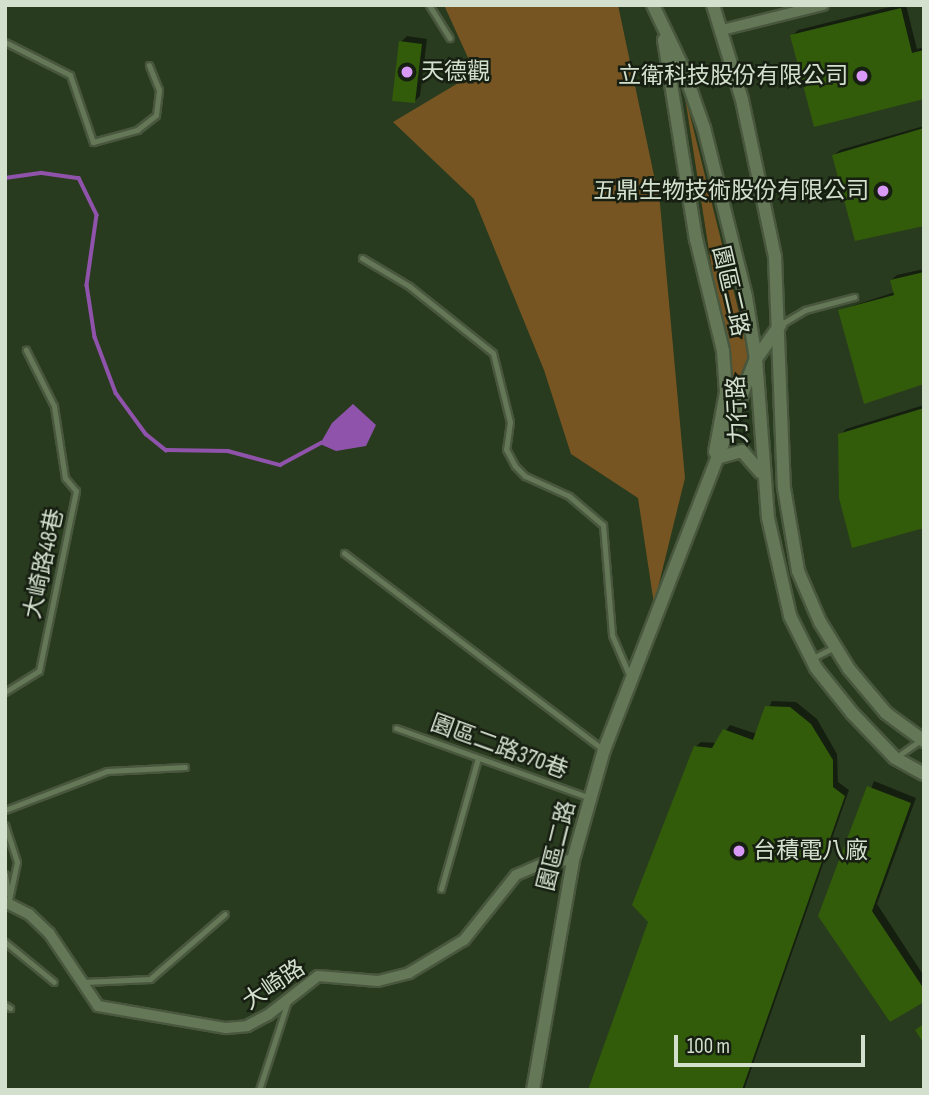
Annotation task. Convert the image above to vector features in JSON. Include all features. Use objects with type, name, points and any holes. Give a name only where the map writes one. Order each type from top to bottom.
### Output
[{"type":"street","name":"力行路","points":[[653,5],[683,68],[704,128],[756,359],[762,475],[778,573],[790,616],[812,659],[852,713],[895,758],[924,774]]},
{"type":"street","name":"園區二路","points":[[533,1090],[573,860],[590,798],[630,677],[712,464],[726,392],[723,351],[696,239],[667,49],[653,5]]},
{"type":"street","name":"力行路","points":[[713,5],[764,191],[780,325],[783,488],[791,539],[804,584],[835,647],[886,713],[922,741]]},
{"type":"street","points":[[722,30],[823,5]]},
{"type":"street","name":"園區二路","points":[[668,581],[720,457],[756,359],[780,325]]},
{"type":"street","points":[[720,457],[742,450],[762,475]]},
{"type":"street","name":"大崎路","points":[[7,901],[44,928],[84,982],[98,1006],[226,1028],[247,1026],[288,1001],[318,976],[378,981],[409,972],[464,940],[516,875],[549,861],[573,860]]},
{"type":"lane","points":[[429,5],[450,38]]},
{"type":"lane","points":[[5,42],[70,75],[93,142],[137,130],[156,115],[159,90],[149,65]]},
{"type":"lane","points":[[362,258],[409,286],[493,353],[510,422],[506,449],[515,466],[525,475],[569,496],[603,525],[612,635],[630,677]]},
{"type":"lane","points":[[780,325],[805,310],[854,297]]},
{"type":"lane","name":"大崎路48巷","points":[[5,692],[38,671],[76,491],[65,478],[54,406],[26,350]]},
{"type":"lane","points":[[344,553],[604,750]]},
{"type":"lane","points":[[812,659],[835,647]]},
{"type":"lane","name":"園區二路370巷","points":[[396,728],[590,798]]},
{"type":"lane","points":[[895,758],[922,741]]},
{"type":"lane","points":[[441,889],[478,758]]},
{"type":"lane","points":[[5,810],[107,771],[185,767]]},
{"type":"lane","points":[[5,825],[17,862],[7,901]]},
{"type":"lane","points":[[5,874],[7,901]]},
{"type":"lane","points":[[84,982],[150,979],[226,914]]},
{"type":"lane","points":[[5,942],[54,982]]},
{"type":"lane","points":[[259,1090],[288,1001]]},
{"type":"shaded area","points":[[444,5],[618,5],[660,204],[685,478],[654,604],[638,498],[571,454],[544,370],[474,199],[393,122],[475,73]]},
{"type":"shaded area","points":[[684,91],[750,357],[733,404]]},
{"type":"shaded area","points":[[353,404],[376,425],[366,446],[336,451],[320,444],[332,423]]},
{"type":"building","name":"立衛科技股份有限公司","points":[[901,8],[912,53],[924,50],[924,99],[814,127],[790,35]]},
{"type":"building","name":"天德觀","points":[[399,41],[422,44],[415,103],[392,101]]},
{"type":"building","name":"五鼎生物技術股份有限公司","points":[[924,128],[924,226],[855,241],[832,155]]},
{"type":"building","points":[[924,272],[924,384],[864,404],[838,310],[894,295],[890,280]]},
{"type":"building","points":[[924,408],[924,528],[852,548],[839,498],[838,434]]},
{"type":"building","name":"台積電八廠","points":[[765,706],[790,707],[811,724],[833,760],[833,787],[845,796],[742,1090],[588,1090],[648,922],[632,905],[694,746],[712,748],[723,729],[753,740]]},
{"type":"building","points":[[867,786],[911,803],[872,911],[924,989],[924,1002],[890,1022],[818,916]]},
{"type":"building","points":[[924,1024],[924,1044],[915,1030]]},
{"type":"waterway","points":[[5,178],[42,173],[79,178],[97,215],[87,285],[95,337],[116,393],[146,434],[166,450],[228,451],[280,465],[321,443]]},
{"type":"place","name":"天德觀","points":[[407,72]]},
{"type":"place","name":"立衛科技股份有限公司","points":[[862,76]]},
{"type":"place","name":"五鼎生物技術股份有限公司","points":[[883,191]]},
{"type":"place","name":"台積電八廠","points":[[739,851]]}]
